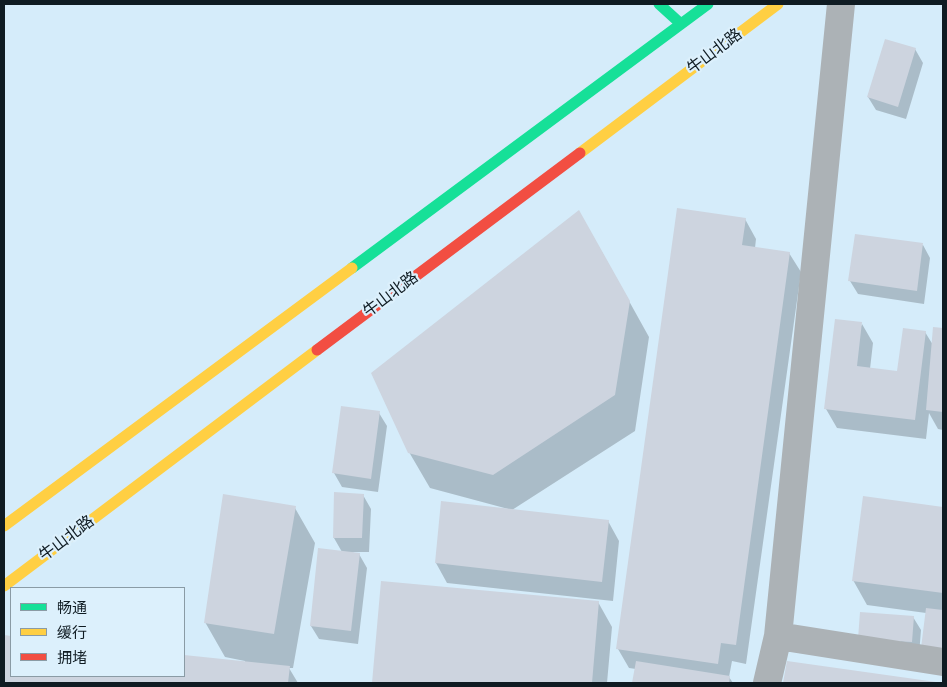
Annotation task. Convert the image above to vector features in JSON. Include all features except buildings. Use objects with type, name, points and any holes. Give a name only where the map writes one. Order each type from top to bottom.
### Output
[{"type":"main road","points":[[659,4],[682,24]]},
{"type":"main road","points":[[4,526],[708,4]]},
{"type":"main road","name":"牛山北路","points":[[4,586],[778,4]]},
{"type":"street","points":[[767,683],[778,636],[841,4]]},
{"type":"street","points":[[778,636],[943,662]]},
{"type":"shaded area","points":[[4,4],[943,4],[943,683],[4,683]]},
{"type":"traffic: fast","points":[[659,4],[681,24]]},
{"type":"traffic: fast","points":[[352,268],[708,4]]},
{"type":"traffic: slow","points":[[580,153],[778,4]]},
{"type":"traffic: slow","points":[[4,526],[352,268]]},
{"type":"traffic: slow","points":[[4,586],[317,350]]},
{"type":"traffic: jam","points":[[317,350],[580,153]]}]
